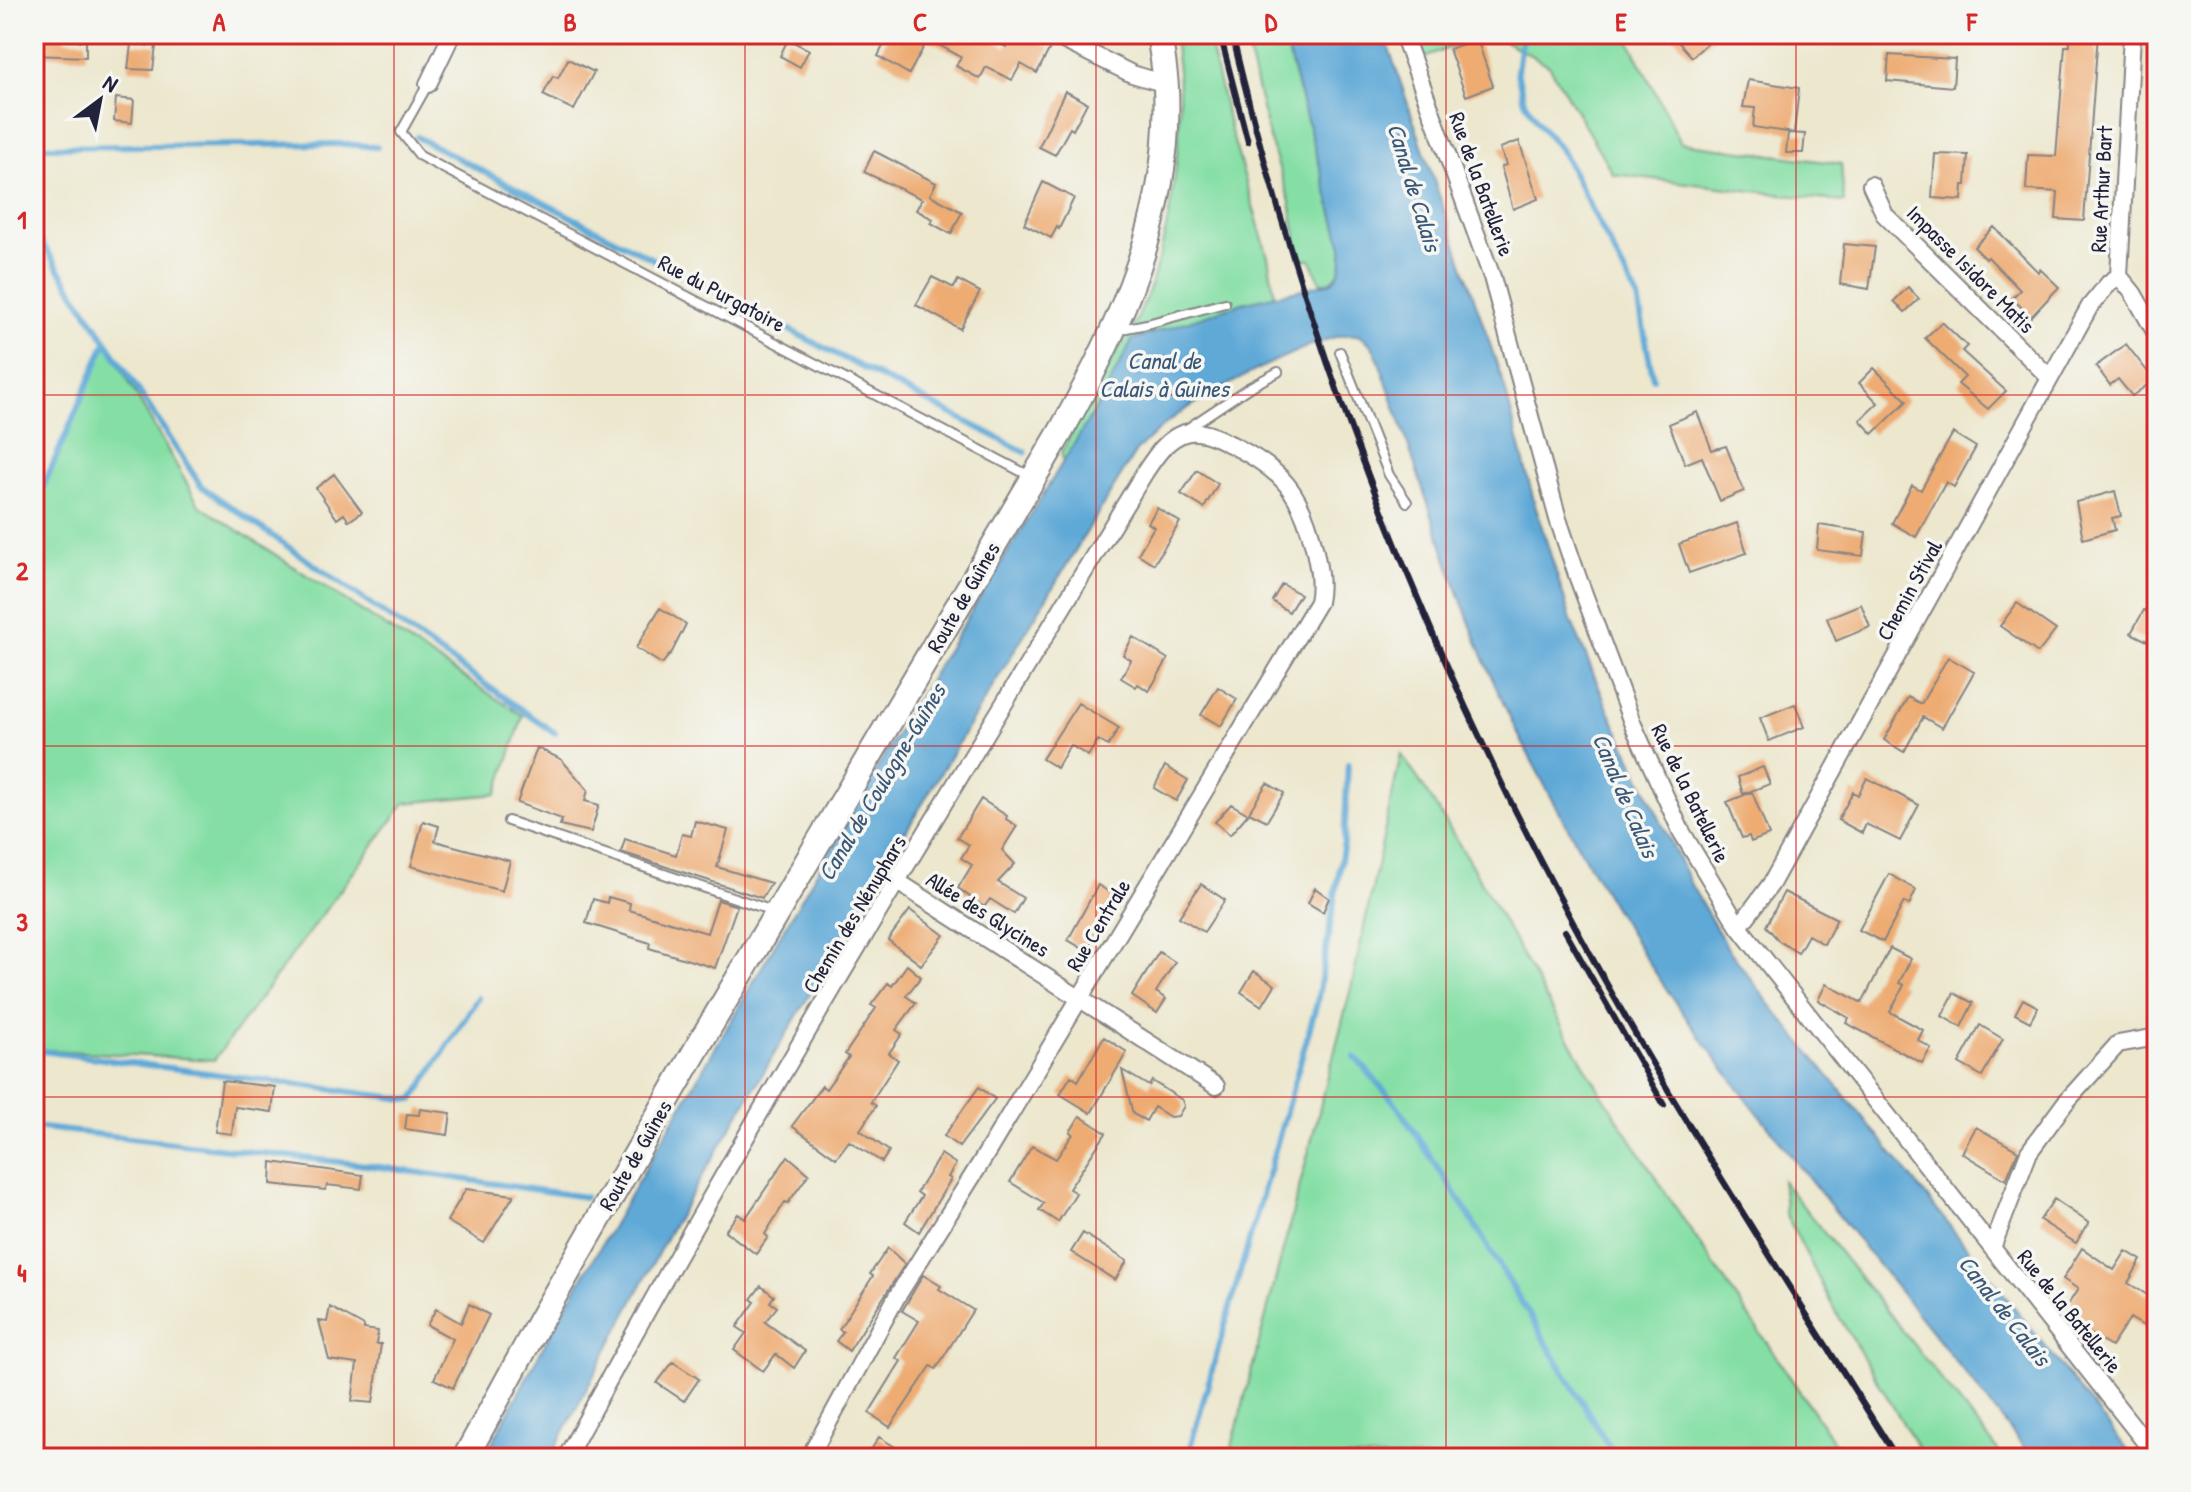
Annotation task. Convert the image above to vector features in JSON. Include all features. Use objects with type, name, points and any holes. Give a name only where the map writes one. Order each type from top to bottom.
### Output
[{"type":"main road","name":"Route de Guînes","points":[[465,1458],[573,1263],[1097,367],[1139,268],[1152,219],[1165,142],[1166,84],[1159,34]]},
{"type":"street","points":[[428,84],[452,34]]},
{"type":"street","points":[[1051,34],[1132,74],[1166,84]]},
{"type":"street","name":"Rue de la Batellerie","points":[[1403,34],[1492,277],[1558,519],[1601,643],[1633,725],[1681,831],[1739,927],[2157,1457]]},
{"type":"street","name":"Rue Arthur Bart","points":[[2132,34],[2119,276],[2133,293],[2157,335]]},
{"type":"street","name":"Impasse Isidore Matis","points":[[1871,185],[1885,215],[2050,378]]},
{"type":"street","name":"Chemin Stival","points":[[1739,927],[1771,884],[2090,306],[2119,276]]},
{"type":"street","name":"Rue Centrale","points":[[809,1458],[896,1298],[1318,602],[1321,592],[1318,567],[1304,512],[1281,476],[1261,460],[1213,436],[1191,431],[1181,434]]},
{"type":"street","name":"Chemin des Nénuphars","points":[[566,1458],[712,1197],[898,882],[1145,472],[1158,453],[1181,434]]},
{"type":"street","name":"Allée des Glycines","points":[[898,882],[1216,1086]]},
{"type":"street","points":[[1992,1248],[2029,1152],[2065,1103],[2118,1044],[2157,1037]]},
{"type":"lane","name":"Rue du Purgatoire","points":[[428,84],[401,132],[420,156],[953,438],[1033,477]]},
{"type":"lane","points":[[1115,330],[1225,303]]},
{"type":"lane","points":[[1340,352],[1389,475],[1407,502]]},
{"type":"lane","points":[[1181,434],[1248,388],[1278,372]]},
{"type":"lane","points":[[508,821],[777,912]]},
{"type":"green space","points":[[1173,34],[1207,34],[1230,128],[1268,257],[1275,296],[1243,303],[1132,340],[1064,462],[1061,453],[1139,315],[1161,250],[1175,177],[1178,139],[1178,67]]},
{"type":"green space","points":[[1244,34],[1283,34],[1342,246],[1340,271],[1328,282],[1321,284],[1311,260],[1300,259],[1290,202],[1269,137]]},
{"type":"green space","points":[[1416,34],[1481,34],[1425,58]]},
{"type":"green space","points":[[1491,34],[1626,34],[1681,143],[1841,164],[1844,202],[1613,174],[1549,65]]},
{"type":"green space","points":[[106,342],[199,505],[523,716],[497,794],[405,803],[214,1060],[34,1049],[34,508]]},
{"type":"green space","points":[[1401,754],[1481,881],[1605,1099],[1844,1458],[1229,1458],[1351,988]]},
{"type":"green space","points":[[1782,1180],[2004,1458],[1924,1458],[1833,1307],[1786,1214]]},
{"type":"water","points":[[1283,34],[1384,34],[1504,385],[1535,505],[1571,620],[1608,709],[1691,885],[1727,947],[2134,1458],[2032,1458],[1782,1144],[1675,1002],[1602,888],[1494,684],[1457,590],[1375,351],[1357,335],[1319,342],[1235,381],[1173,418],[1136,451],[963,735],[671,1229],[550,1458],[484,1458],[551,1332],[907,716],[1104,395],[1132,340],[1243,303],[1332,282],[1338,274],[1342,246]]},
{"type":"building","points":[[34,34],[64,34],[64,40],[86,41],[86,57],[34,55]]},
{"type":"building","points":[[889,34],[983,34],[1006,47],[1013,34],[1023,34],[1050,48],[1037,73],[1021,64],[1012,80],[986,67],[980,79],[956,66],[961,57],[928,39],[909,74],[878,56]]},
{"type":"building","points":[[1671,34],[1717,34],[1692,57]]},
{"type":"building","points":[[2098,34],[2084,221],[2056,219],[2058,192],[2026,190],[2028,155],[2056,156],[2065,46],[2070,46],[2070,36]]},
{"type":"building","points":[[788,39],[809,50],[800,67],[780,56]]},
{"type":"building","points":[[1477,39],[1493,86],[1466,96],[1449,49]]},
{"type":"building","points":[[131,44],[156,46],[153,70],[128,69]]},
{"type":"building","points":[[1889,55],[1955,59],[1953,87],[1887,81]]},
{"type":"building","points":[[568,59],[594,72],[574,110],[543,95],[553,76],[558,78]]},
{"type":"building","points":[[1748,80],[1799,88],[1794,133],[1753,127],[1755,108],[1743,107]]},
{"type":"building","points":[[1065,91],[1087,103],[1055,155],[1039,147]]},
{"type":"building","points":[[116,98],[134,100],[132,123],[114,121]]},
{"type":"building","points":[[1788,133],[1805,134],[1803,153],[1786,153]]},
{"type":"building","points":[[1519,141],[1538,199],[1513,209],[1501,167],[1506,165],[1500,148]]},
{"type":"building","points":[[874,151],[936,183],[930,195],[962,212],[951,234],[916,210],[922,199],[864,172]]},
{"type":"building","points":[[1935,154],[1968,155],[1962,200],[1932,198]]},
{"type":"building","points":[[1043,182],[1074,198],[1059,229],[1057,227],[1051,238],[1024,224]]},
{"type":"building","points":[[1994,227],[2038,272],[2040,269],[2059,287],[2031,317],[2012,298],[2020,290],[1974,247]]},
{"type":"building","points":[[1844,244],[1875,247],[1869,289],[1840,284]]},
{"type":"building","points":[[932,277],[954,288],[958,280],[980,292],[960,329],[916,305]]},
{"type":"building","points":[[1908,287],[1919,299],[1905,312],[1894,301]]},
{"type":"building","points":[[1942,322],[1967,346],[1962,351],[2006,391],[1988,409],[1958,384],[1965,377],[1925,338]]},
{"type":"building","points":[[2126,344],[2154,380],[2132,396],[2118,379],[2110,385],[2096,366]]},
{"type":"building","points":[[1874,368],[1907,401],[1873,434],[1860,420],[1878,403],[1859,383]]},
{"type":"building","points":[[1697,412],[1712,450],[1726,446],[1744,491],[1720,501],[1702,457],[1685,464],[1669,424]]},
{"type":"building","points":[[1953,433],[1976,447],[1954,487],[1946,482],[1916,537],[1892,523],[1912,485],[1921,490]]},
{"type":"building","points":[[1197,470],[1218,484],[1204,508],[1181,494]]},
{"type":"building","points":[[334,474],[362,512],[349,521],[344,514],[337,519],[316,488]]},
{"type":"building","points":[[2115,491],[2121,516],[2112,518],[2115,530],[2083,539],[2076,502]]},
{"type":"building","points":[[1157,508],[1180,522],[1154,564],[1138,554],[1154,527],[1148,523]]},
{"type":"building","points":[[1737,523],[1747,553],[1689,573],[1679,544]]},
{"type":"building","points":[[1819,525],[1866,532],[1863,556],[1817,550]]},
{"type":"building","points":[[1282,584],[1300,594],[1289,612],[1272,601]]},
{"type":"building","points":[[2017,603],[2056,630],[2038,653],[2000,626]]},
{"type":"building","points":[[1861,604],[1870,627],[1836,641],[1827,618]]},
{"type":"building","points":[[660,608],[686,624],[672,652],[662,664],[636,648]]},
{"type":"building","points":[[2144,610],[2157,617],[2157,641],[2150,637],[2147,641],[2131,633]]},
{"type":"building","points":[[1133,637],[1168,659],[1149,691],[1121,678],[1131,660],[1123,655]]},
{"type":"building","points":[[1948,657],[1974,672],[1942,728],[1923,717],[1904,752],[1884,740],[1908,697],[1921,704]]},
{"type":"building","points":[[1218,687],[1237,699],[1221,726],[1201,715]]},
{"type":"building","points":[[1078,703],[1119,728],[1108,746],[1098,740],[1088,756],[1070,745],[1057,768],[1042,759]]},
{"type":"building","points":[[1795,704],[1804,727],[1769,741],[1760,718]]},
{"type":"building","points":[[537,748],[561,759],[588,790],[585,801],[599,805],[591,832],[560,825],[562,819],[517,803]]},
{"type":"building","points":[[1165,766],[1188,780],[1176,801],[1154,788]]},
{"type":"building","points":[[1763,767],[1770,784],[1743,794],[1738,777]]},
{"type":"building","points":[[1867,778],[1919,805],[1900,841],[1866,824],[1862,833],[1838,820],[1853,792],[1858,795]]},
{"type":"building","points":[[1267,783],[1284,793],[1267,821],[1249,812]]},
{"type":"building","points":[[1752,792],[1769,835],[1751,842],[1749,836],[1742,838],[1727,802]]},
{"type":"building","points":[[981,799],[1017,826],[1002,850],[1015,864],[998,882],[1023,898],[1014,914],[990,899],[984,907],[958,888],[972,865],[961,858],[969,845],[957,838]]},
{"type":"building","points":[[1231,804],[1248,814],[1230,835],[1215,822]]},
{"type":"building","points":[[423,821],[439,826],[435,841],[510,861],[502,891],[411,866]]},
{"type":"building","points":[[695,821],[728,830],[717,867],[771,883],[762,898],[621,852],[625,839],[676,855],[682,834],[691,836]]},
{"type":"building","points":[[1889,874],[1916,890],[1909,905],[1904,902],[1883,942],[1859,930]]},
{"type":"building","points":[[1201,884],[1225,900],[1204,932],[1179,917]]},
{"type":"building","points":[[1098,885],[1117,897],[1087,951],[1068,940]]},
{"type":"building","points":[[1315,888],[1329,898],[1323,912],[1308,903]]},
{"type":"building","points":[[1784,892],[1837,919],[1824,944],[1808,935],[1798,953],[1779,941],[1766,926]]},
{"type":"building","points":[[608,897],[630,903],[629,910],[707,933],[718,900],[737,906],[715,968],[649,948],[650,943],[586,923],[593,899],[607,903]]},
{"type":"building","points":[[910,910],[944,935],[921,965],[888,940]]},
{"type":"building","points":[[1890,948],[1911,959],[1899,983],[1904,985],[1890,1012],[1923,1030],[1918,1040],[1931,1048],[1922,1063],[1846,1023],[1849,1018],[1818,1000],[1826,984],[1862,1003]]},
{"type":"building","points":[[1159,952],[1175,962],[1156,992],[1166,999],[1157,1013],[1132,996]]},
{"type":"building","points":[[907,965],[921,977],[906,996],[916,1003],[896,1030],[902,1034],[889,1053],[898,1060],[871,1102],[876,1106],[860,1130],[889,1151],[882,1162],[849,1141],[836,1158],[792,1126],[822,1086],[826,1089],[849,1057],[845,1054],[876,1008],[871,1005],[888,983],[892,986]]},
{"type":"building","points":[[1254,971],[1275,985],[1262,1006],[1241,992]]},
{"type":"building","points":[[1954,993],[1973,1003],[1961,1027],[1942,1016]]},
{"type":"building","points":[[2023,999],[2038,1007],[2030,1022],[2015,1014]]},
{"type":"building","points":[[1980,1025],[2003,1039],[1982,1076],[1959,1063]]},
{"type":"building","points":[[1104,1037],[1127,1052],[1091,1113],[1060,1094],[1071,1076],[1078,1081]]},
{"type":"building","points":[[1122,1070],[1149,1086],[1152,1081],[1182,1100],[1184,1106],[1178,1116],[1170,1117],[1154,1107],[1146,1121],[1133,1114]]},
{"type":"building","points":[[222,1081],[275,1087],[272,1112],[235,1107],[232,1134],[215,1132]]},
{"type":"building","points":[[979,1087],[995,1099],[959,1147],[944,1136]]},
{"type":"building","points":[[420,1109],[451,1113],[448,1135],[405,1129],[407,1114],[419,1115]]},
{"type":"building","points":[[1080,1116],[1106,1133],[1069,1189],[1076,1193],[1058,1222],[1039,1210],[1044,1203],[1010,1182],[1032,1146],[1056,1159],[1073,1134],[1070,1132]]},
{"type":"building","points":[[1976,1127],[2018,1151],[2006,1180],[1962,1153]]},
{"type":"building","points":[[941,1154],[956,1164],[948,1177],[951,1179],[919,1232],[905,1222],[922,1196],[917,1192]]},
{"type":"building","points":[[788,1156],[809,1174],[788,1203],[785,1202],[756,1254],[725,1231],[738,1214],[745,1219]]},
{"type":"building","points":[[272,1162],[363,1175],[361,1189],[327,1185],[325,1190],[271,1184]]},
{"type":"building","points":[[466,1189],[514,1195],[484,1243],[447,1221]]},
{"type":"building","points":[[2054,1199],[2089,1223],[2076,1243],[2040,1220]]},
{"type":"building","points":[[1083,1233],[1127,1261],[1115,1280],[1071,1252]]},
{"type":"building","points":[[888,1248],[905,1264],[849,1351],[836,1341],[843,1332],[839,1329]]},
{"type":"building","points":[[2082,1248],[2114,1270],[2126,1251],[2141,1260],[2128,1283],[2157,1301],[2157,1334],[2130,1318],[2111,1347],[2074,1324],[2064,1311],[2078,1289],[2063,1279]]},
{"type":"building","points":[[923,1275],[973,1310],[936,1369],[931,1366],[890,1427],[869,1413],[901,1361],[896,1358],[919,1321],[902,1311]]},
{"type":"building","points":[[761,1286],[774,1296],[770,1302],[777,1307],[765,1322],[805,1351],[794,1368],[776,1354],[763,1371],[734,1350],[746,1333],[737,1327],[755,1302],[751,1299]]},
{"type":"building","points":[[469,1304],[489,1315],[453,1388],[434,1379],[453,1339],[427,1325],[436,1309],[461,1323]]},
{"type":"building","points":[[330,1307],[364,1326],[364,1329],[378,1331],[376,1344],[381,1344],[373,1403],[352,1401],[357,1364],[329,1360],[319,1321],[327,1322]]},
{"type":"building","points":[[673,1362],[699,1379],[684,1401],[657,1383]]},
{"type":"building","points":[[879,1437],[913,1458],[866,1458]]},
{"type":"waterway","points":[[1522,34],[1517,71],[1523,98],[1563,153],[1638,299],[1653,378]]},
{"type":"waterway","points":[[417,137],[1025,452]]},
{"type":"waterway","points":[[34,147],[345,144],[377,147]]},
{"type":"waterway","points":[[34,231],[201,486],[555,733]]},
{"type":"waterway","points":[[34,508],[106,342]]},
{"type":"waterway","points":[[1187,1458],[1317,1003],[1344,842],[1348,764]]},
{"type":"waterway","points":[[34,1050],[413,1100],[478,998]]},
{"type":"waterway","points":[[1355,1057],[1396,1104],[1462,1204],[1616,1458]]},
{"type":"waterway","points":[[34,1127],[366,1165],[585,1197]]},
{"type":"railway","points":[[1220,34],[1248,142]]},
{"type":"railway","points":[[1232,34],[1293,258],[1329,368],[1412,586],[1508,797],[1640,1042],[1897,1458]]},
{"type":"railway","points":[[1565,931],[1664,1105]]},
{"type":"water label","name":"Canal de Calais","points":[[1415,187]]},
{"type":"water label","name":"Canal de Calais à Guines","points":[[1164,374]]},
{"type":"water label","name":"Canal de Coulogne-Guînes","points":[[881,782]]},
{"type":"water label","name":"Canal de Calais","points":[[1626,795]]},
{"type":"water label","name":"Canal de Calais","points":[[2005,1310]]}]
